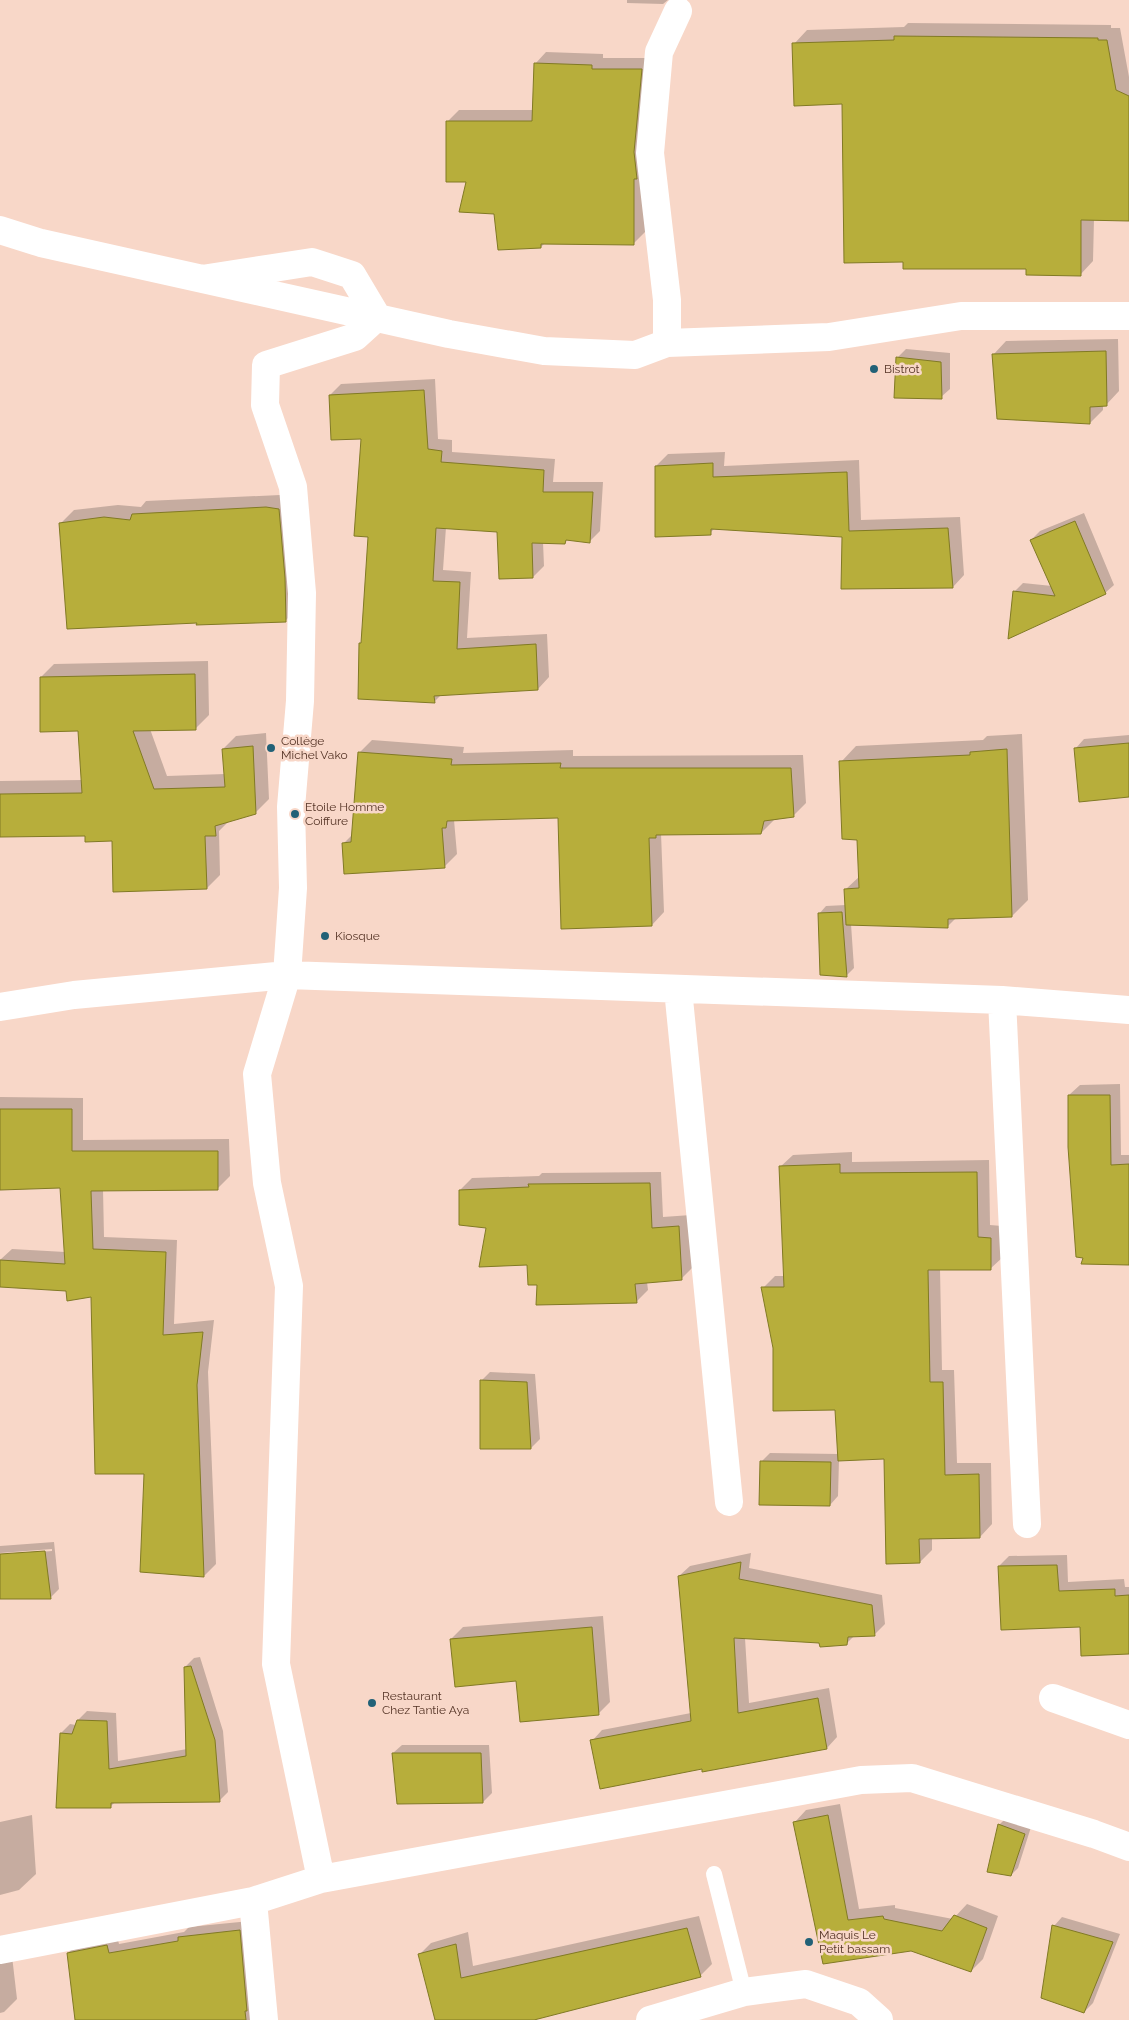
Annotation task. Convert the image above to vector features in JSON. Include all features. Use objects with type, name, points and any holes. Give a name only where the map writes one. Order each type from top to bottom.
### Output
[{"type":"street","points":[[667,343],[667,300],[650,153],[659,52],[685,4]]},
{"type":"street","points":[[0,230],[41,243],[448,334],[544,351],[635,355],[667,343],[829,337],[961,316],[1129,316]]},
{"type":"street","points":[[202,279],[312,262],[352,275],[378,317]]},
{"type":"street","points":[[321,1879],[276,1664],[289,1286],[267,1183],[257,1074],[287,975],[293,888],[292,807],[300,701],[302,594],[293,488],[265,405],[266,364],[355,338],[378,317]]},
{"type":"street","points":[[0,1007],[74,994],[287,975],[1002,1000],[1129,1010]]},
{"type":"street","points":[[678,988],[729,1502]]},
{"type":"street","points":[[1002,1000],[1027,1524]]},
{"type":"street","points":[[1052,1698],[1129,1725]]},
{"type":"street","points":[[0,1950],[253,1901],[321,1879],[861,1780],[912,1778],[1094,1834],[1129,1848]]},
{"type":"street","points":[[253,1901],[264,2020]]},
{"type":"street","points":[[650,2020],[744,1992],[806,1984],[859,2002],[879,2020]]},
{"type":"lane","points":[[714,1874],[744,1992]]},
{"type":"building","points":[[894,36],[1098,38],[1098,40],[1107,40],[1116,90],[1129,96],[1129,221],[1081,220],[1081,276],[1026,275],[1026,269],[903,269],[903,262],[844,263],[842,104],[794,106],[792,43],[894,40]]},
{"type":"building","points":[[534,63],[592,65],[592,69],[642,69],[634,152],[637,179],[634,179],[634,245],[541,244],[541,248],[498,250],[494,214],[459,212],[466,182],[446,182],[446,121],[532,121]]},
{"type":"building","points":[[1106,351],[1107,406],[1090,407],[1090,424],[997,419],[992,354]]},
{"type":"building","points":[[896,357],[941,362],[942,399],[894,398]]},
{"type":"building","points":[[424,390],[428,449],[442,451],[441,462],[544,470],[543,492],[593,492],[590,543],[566,540],[565,544],[532,543],[533,578],[499,579],[497,532],[436,528],[433,581],[460,582],[457,649],[536,644],[538,690],[434,696],[435,703],[358,699],[359,643],[361,643],[368,537],[354,536],[361,439],[331,440],[329,395]]},
{"type":"building","points":[[713,463],[713,477],[847,472],[849,531],[948,528],[953,588],[841,589],[842,537],[711,529],[711,535],[655,537],[655,466]]},
{"type":"building","points":[[266,507],[279,509],[285,578],[286,622],[196,625],[197,623],[67,629],[59,523],[104,517],[130,520],[132,514]]},
{"type":"building","points":[[1075,521],[1106,594],[1008,639],[1013,591],[1055,596],[1030,540]]},
{"type":"building","points":[[195,674],[196,730],[133,731],[154,789],[225,787],[222,749],[253,746],[256,814],[215,826],[216,836],[205,836],[207,889],[113,892],[112,841],[85,842],[85,836],[0,837],[0,794],[82,793],[78,731],[40,732],[40,677]]},
{"type":"building","points":[[1129,743],[1129,797],[1079,802],[1074,748]]},
{"type":"building","points":[[1007,749],[1012,917],[948,919],[948,928],[846,925],[844,889],[859,888],[857,840],[842,839],[839,761],[970,755],[970,752]]},
{"type":"building","points":[[358,752],[452,759],[451,765],[561,763],[560,768],[791,768],[794,817],[764,821],[761,834],[656,835],[656,838],[649,838],[652,926],[561,929],[558,818],[447,821],[446,828],[442,828],[445,868],[344,874],[342,843],[351,842]]},
{"type":"building","points":[[842,912],[847,977],[820,975],[818,913]]},
{"type":"building","points":[[1068,1095],[1110,1095],[1111,1165],[1129,1164],[1129,1265],[1081,1264],[1083,1258],[1076,1257],[1068,1147]]},
{"type":"building","points":[[0,1109],[72,1109],[72,1151],[218,1151],[218,1190],[91,1191],[93,1249],[166,1252],[163,1335],[203,1332],[197,1385],[204,1577],[140,1572],[144,1474],[95,1474],[91,1297],[67,1301],[66,1291],[0,1287],[0,1260],[65,1264],[60,1188],[0,1190]]},
{"type":"building","points":[[840,1164],[840,1173],[977,1172],[978,1237],[991,1238],[991,1270],[928,1270],[930,1382],[943,1382],[945,1475],[979,1474],[980,1538],[919,1539],[920,1563],[886,1564],[884,1459],[838,1461],[835,1410],[773,1411],[773,1348],[761,1287],[784,1287],[779,1166]]},
{"type":"building","points":[[650,1183],[652,1228],[679,1226],[682,1280],[635,1284],[637,1303],[536,1305],[537,1285],[528,1285],[527,1265],[479,1267],[486,1228],[459,1225],[459,1190],[529,1187],[528,1184]]},
{"type":"building","points":[[480,1380],[527,1382],[531,1449],[480,1449]]},
{"type":"building","points":[[760,1461],[831,1462],[830,1506],[759,1505]]},
{"type":"building","points":[[45,1551],[51,1599],[0,1599],[0,1554]]},
{"type":"building","points":[[741,1562],[739,1579],[872,1605],[875,1636],[848,1637],[847,1645],[820,1647],[819,1643],[734,1638],[738,1713],[818,1698],[827,1749],[702,1772],[702,1769],[600,1789],[590,1740],[691,1721],[678,1576]]},
{"type":"building","points":[[1057,1565],[1059,1591],[1115,1589],[1115,1596],[1129,1595],[1129,1654],[1081,1656],[1080,1627],[1001,1630],[998,1566]]},
{"type":"building","points":[[592,1627],[599,1715],[520,1722],[516,1681],[455,1687],[450,1639]]},
{"type":"building","points":[[191,1666],[215,1740],[220,1802],[111,1803],[111,1808],[56,1808],[60,1733],[72,1734],[77,1720],[107,1721],[109,1769],[186,1756],[184,1667]]},
{"type":"building","points":[[392,1753],[481,1753],[483,1803],[397,1804]]},
{"type":"building","points":[[828,1815],[848,1920],[883,1916],[884,1919],[942,1931],[954,1915],[987,1928],[971,1972],[911,1951],[823,1964],[793,1822]]},
{"type":"building","points":[[998,1824],[1025,1834],[1011,1876],[987,1872]]},
{"type":"building","points":[[1052,1925],[1113,1942],[1084,2013],[1041,1998]]},
{"type":"building","points":[[687,1928],[701,1977],[534,2020],[435,2020],[418,1954],[456,1944],[461,1978]]},
{"type":"building","points":[[240,1930],[247,2011],[245,2011],[246,2020],[75,2020],[67,1953],[107,1945],[109,1953],[178,1941],[178,1937]]},
{"type":"place","name":"Bistrot","points":[[874,369]]},
{"type":"place","name":"Collège Michel Vako","points":[[271,748]]},
{"type":"place","name":"Etoile Homme Coiffure","points":[[295,814]]},
{"type":"place","name":"Kiosque","points":[[325,936]]},
{"type":"place","name":"Restaurant Chez Tantie Aya","points":[[372,1703]]},
{"type":"place","name":"Maquis Le Petit bassam","points":[[809,1942]]}]
